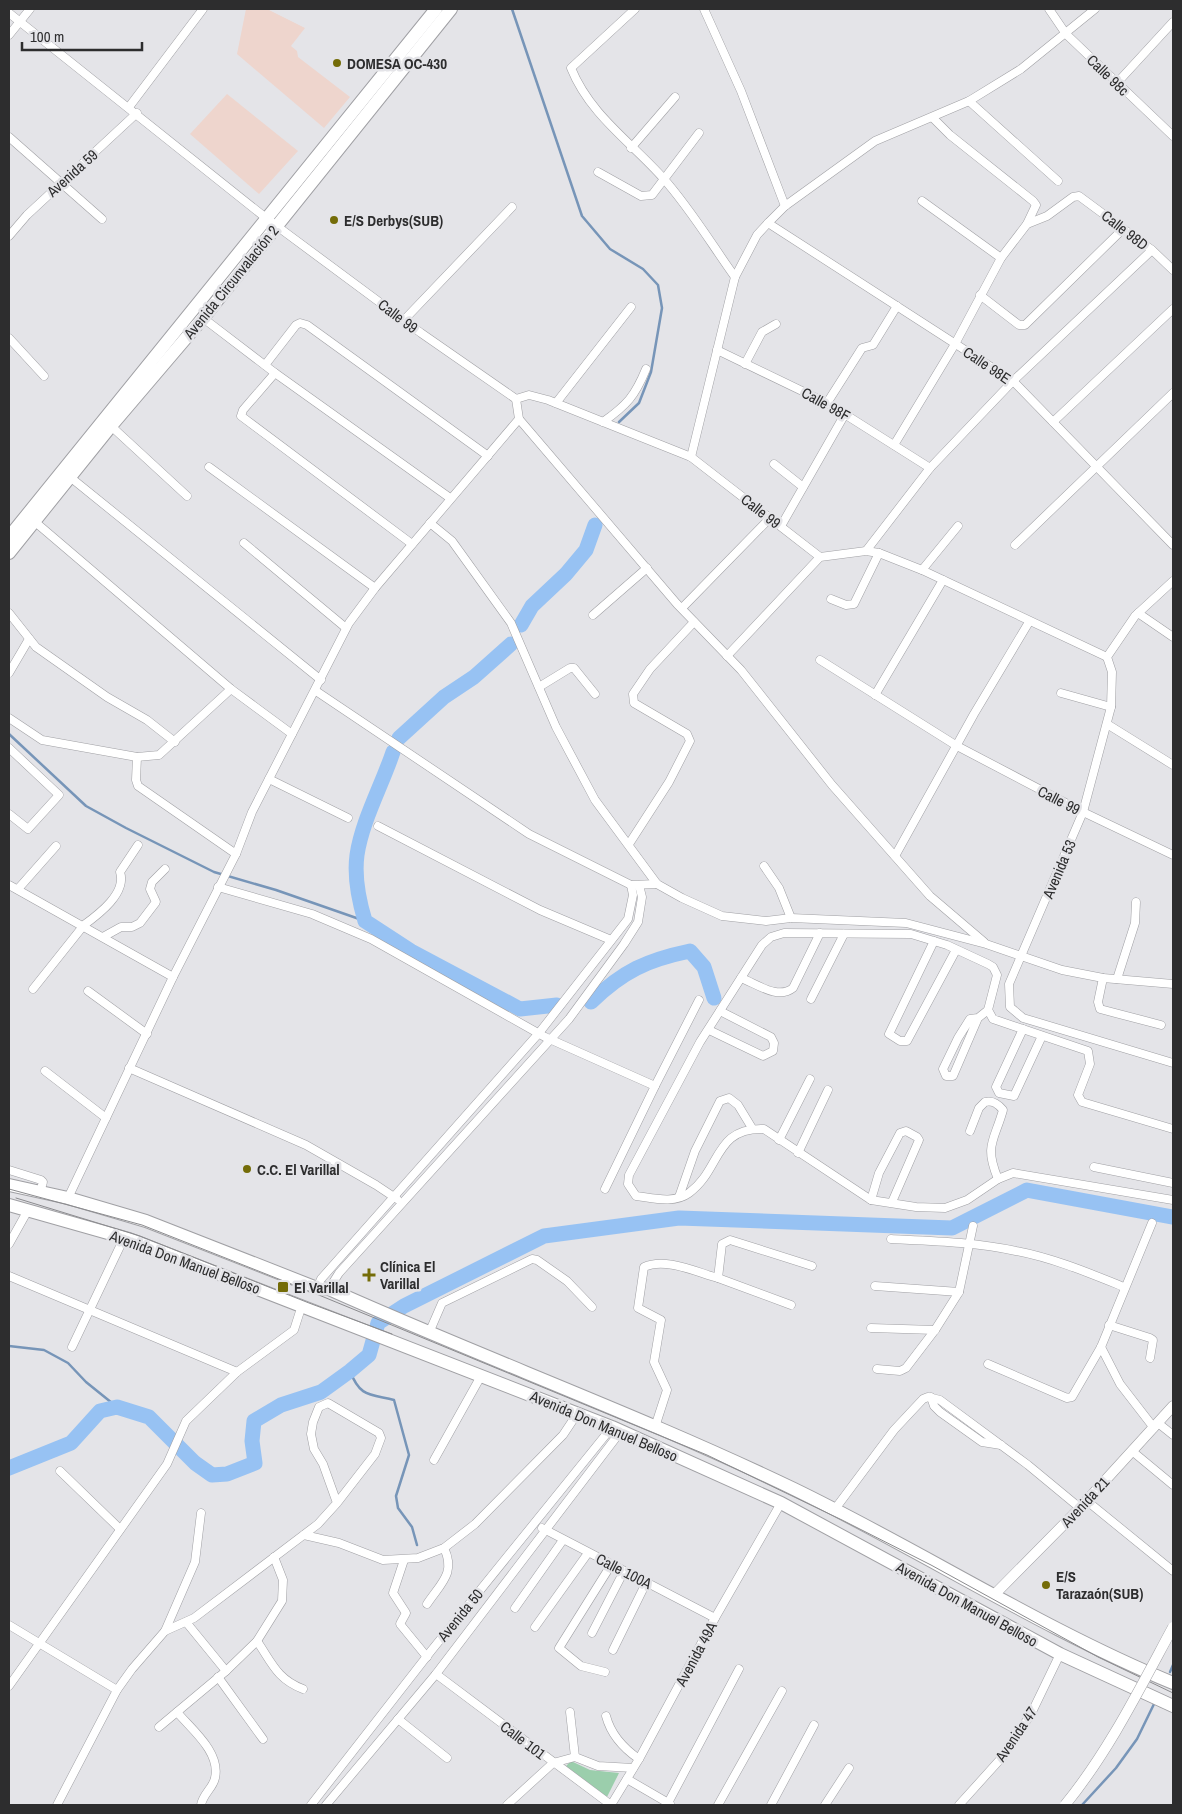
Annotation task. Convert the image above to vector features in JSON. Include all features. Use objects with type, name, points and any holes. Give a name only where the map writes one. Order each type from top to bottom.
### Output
[{"type":"main road","name":"Avenida Circunvalación 2","points":[[9,537],[436,9]]},
{"type":"main road","name":"Avenida Circunvalación 2","points":[[9,553],[111,426],[204,318],[451,9]]},
{"type":"main road","name":"Avenida Don Manuel Belloso","points":[[9,1185],[68,1198],[146,1222],[323,1289],[655,1427],[835,1509],[1036,1619],[1156,1676],[1173,1681]]},
{"type":"main road","name":"Avenida Don Manuel Belloso","points":[[9,1205],[124,1238],[302,1305],[617,1429],[781,1503],[1060,1654],[1173,1706]]},
{"type":"street","points":[[9,35],[30,9]]},
{"type":"street","points":[[129,107],[203,9]]},
{"type":"street","points":[[635,9],[571,68],[591,104],[631,148],[664,178],[735,277]]},
{"type":"street","points":[[704,9],[741,91],[785,206]]},
{"type":"street","name":"Calle 98c","points":[[1049,9],[1066,34],[1116,84],[1173,136]]},
{"type":"street","points":[[691,457],[735,277],[757,236],[768,223],[785,206],[875,141],[933,118],[969,101],[1022,69],[1095,9]]},
{"type":"street","name":"Calle 99","points":[[9,12],[266,218],[278,225],[404,320],[516,399],[529,396],[556,403],[691,457],[820,557]]},
{"type":"street","points":[[1116,84],[1173,22]]},
{"type":"street","points":[[631,148],[675,98]]},
{"type":"street","points":[[969,101],[1058,181]]},
{"type":"street","name":"Avenida 59","points":[[9,236],[27,214],[137,114]]},
{"type":"street","points":[[894,445],[955,344],[980,294],[1001,258],[1027,224],[1036,205],[950,135],[933,118]]},
{"type":"street","points":[[598,172],[642,196],[652,194],[699,133]]},
{"type":"street","points":[[9,137],[102,218]]},
{"type":"street","name":"Calle 98D","points":[[1027,224],[1047,216],[1074,197],[1079,196],[1152,250],[1173,270]]},
{"type":"street","points":[[922,202],[1001,258]]},
{"type":"street","points":[[404,320],[512,207]]},
{"type":"street","name":"Calle 98E","points":[[768,223],[1013,381],[1173,546]]},
{"type":"street","points":[[980,294],[1019,325],[1025,325],[1123,229]]},
{"type":"street","points":[[866,551],[930,468],[1013,381],[1152,250]]},
{"type":"street","points":[[827,403],[862,348],[872,345],[897,306]]},
{"type":"street","points":[[556,403],[631,307]]},
{"type":"street","points":[[1053,422],[1173,309]]},
{"type":"street","points":[[204,318],[275,373],[450,498]]},
{"type":"street","points":[[265,365],[296,325],[300,323],[306,325],[488,456]]},
{"type":"street","points":[[745,364],[762,332],[776,324]]},
{"type":"street","points":[[9,338],[44,376]]},
{"type":"street","name":"Calle 98F","points":[[717,350],[827,403],[930,468]]},
{"type":"street","points":[[603,422],[625,406],[631,399],[637,391],[646,369]]},
{"type":"street","points":[[275,373],[243,410],[241,416],[412,544]]},
{"type":"street","points":[[1015,545],[1173,392]]},
{"type":"street","points":[[516,399],[519,418],[694,622],[727,656],[832,785],[930,896],[986,944]]},
{"type":"street","points":[[780,526],[845,414]]},
{"type":"street","points":[[68,1198],[173,977],[236,854],[269,778],[316,691],[346,628],[375,588],[519,418]]},
{"type":"street","points":[[111,426],[187,496]]},
{"type":"street","points":[[774,464],[803,487]]},
{"type":"street","points":[[209,466],[375,588]]},
{"type":"street","points":[[70,477],[321,680]]},
{"type":"street","points":[[682,608],[770,518]]},
{"type":"street","points":[[34,521],[231,689],[292,734]]},
{"type":"street","points":[[430,523],[452,541],[510,623],[556,727],[595,800],[658,884],[682,898],[722,916],[766,921],[791,918],[906,923],[986,944],[1062,970],[1103,978],[1173,984]]},
{"type":"street","points":[[922,570],[958,526]]},
{"type":"street","points":[[244,543],[346,628]]},
{"type":"street","points":[[727,656],[820,557],[866,551],[879,553],[922,570],[1028,622],[1107,657],[1138,613],[1173,581]]},
{"type":"street","points":[[831,599],[846,604],[854,604],[879,553]]},
{"type":"street","points":[[593,615],[648,568]]},
{"type":"street","points":[[875,695],[943,580]]},
{"type":"street","points":[[9,613],[36,647],[108,697],[147,720],[175,742]]},
{"type":"street","points":[[1138,613],[1173,637]]},
{"type":"street","points":[[629,844],[669,782],[690,741],[687,734],[634,703],[633,694],[650,669],[694,622]]},
{"type":"street","points":[[895,856],[1028,622]]},
{"type":"street","points":[[9,674],[29,639]]},
{"type":"street","name":"Avenida 53","points":[[1107,657],[1112,672],[1111,707],[1083,812],[1010,984],[1010,1007],[1023,1018],[1173,1063]]},
{"type":"street","name":"Calle 99","points":[[820,660],[957,746],[1083,812],[1173,855]]},
{"type":"street","points":[[539,687],[570,668],[574,668],[596,694]]},
{"type":"street","points":[[9,718],[42,740],[137,757],[159,755],[231,689]]},
{"type":"street","points":[[316,691],[529,834],[635,885],[658,884]]},
{"type":"street","points":[[1061,693],[1111,707]]},
{"type":"street","points":[[1107,724],[1173,765]]},
{"type":"street","points":[[9,748],[59,795],[28,829],[9,814]]},
{"type":"street","points":[[137,757],[136,780],[138,786],[236,854]]},
{"type":"street","points":[[269,778],[348,818]]},
{"type":"street","points":[[378,826],[540,910],[611,940]]},
{"type":"street","points":[[33,990],[84,925],[95,918],[121,888],[123,880],[120,872],[138,845]]},
{"type":"street","points":[[18,888],[56,846]]},
{"type":"street","points":[[764,866],[779,888],[791,918]]},
{"type":"street","points":[[103,937],[122,927],[132,927],[140,923],[156,902],[150,889],[152,882],[164,869]]},
{"type":"street","points":[[9,884],[173,977]]},
{"type":"street","points":[[323,1289],[321,1280],[539,1033],[628,919],[635,885]]},
{"type":"street","points":[[323,1289],[552,1039],[602,976],[638,922],[642,897],[635,885]]},
{"type":"street","points":[[218,887],[312,914],[371,939],[539,1033],[655,1086]]},
{"type":"street","points":[[1117,979],[1135,923],[1136,902]]},
{"type":"street","points":[[978,1018],[970,1019],[958,1038],[943,1069],[946,1076],[954,1076],[978,1018],[988,1010],[997,976],[994,967],[934,941],[911,934],[784,933],[771,938],[762,945],[700,1042],[629,1175],[630,1190],[636,1196],[665,1200],[689,1193],[731,1137],[737,1132],[752,1128],[764,1129],[870,1200],[916,1207],[945,1208],[967,1200],[998,1179],[1014,1173],[1173,1200]]},
{"type":"street","points":[[742,978],[773,992],[784,994],[793,988],[820,933]]},
{"type":"street","points":[[811,999],[844,934]]},
{"type":"street","points":[[934,941],[889,1034],[900,1041],[907,1041],[956,950]]},
{"type":"street","points":[[1103,978],[1098,1007],[1100,1009],[1161,1025]]},
{"type":"street","points":[[996,981],[1010,984]]},
{"type":"street","points":[[88,991],[147,1034]]},
{"type":"street","points":[[605,1189],[699,1000]]},
{"type":"street","points":[[988,1010],[993,1019],[1088,1051],[1090,1064],[1078,1095],[1082,1102],[1173,1129]]},
{"type":"street","points":[[709,1030],[763,1056],[773,1051],[774,1044],[771,1038],[720,1012]]},
{"type":"street","points":[[1023,1029],[996,1087],[999,1093],[1007,1096],[1014,1096],[1042,1036]]},
{"type":"street","points":[[129,1068],[300,1142],[402,1202]]},
{"type":"street","points":[[45,1071],[106,1118]]},
{"type":"street","points":[[780,1140],[810,1079]]},
{"type":"street","points":[[798,1152],[828,1090]]},
{"type":"street","points":[[679,1197],[695,1151],[720,1101],[729,1098],[738,1105],[752,1128]]},
{"type":"street","points":[[970,1131],[979,1108],[985,1102],[990,1101],[999,1105],[1003,1110],[990,1148],[991,1163],[998,1179]]},
{"type":"street","points":[[870,1200],[880,1173],[902,1130],[917,1137],[919,1140],[892,1202]]},
{"type":"street","points":[[1094,1167],[1173,1183]]},
{"type":"street","points":[[9,1170],[41,1180],[43,1182],[40,1192]]},
{"type":"street","points":[[9,1244],[28,1210]]},
{"type":"street","points":[[988,1364],[1067,1398],[1072,1397],[1101,1348],[1124,1287],[1152,1223]]},
{"type":"street","points":[[877,1369],[900,1371],[906,1368],[935,1330],[960,1292],[971,1244],[973,1226]]},
{"type":"street","points":[[72,1346],[124,1238]]},
{"type":"street","points":[[891,1238],[971,1244],[1017,1251],[1066,1265],[1124,1287]]},
{"type":"street","points":[[718,1278],[722,1244],[730,1240],[812,1266]]},
{"type":"street","points":[[429,1333],[442,1303],[532,1259],[537,1260],[567,1281],[592,1307]]},
{"type":"street","points":[[655,1427],[667,1390],[654,1362],[661,1320],[638,1308],[644,1267],[653,1263],[662,1264],[718,1278],[791,1305]]},
{"type":"street","points":[[9,1276],[236,1372]]},
{"type":"street","points":[[875,1286],[960,1292]]},
{"type":"street","points":[[9,1686],[167,1464],[186,1421],[236,1372],[294,1330],[302,1305]]},
{"type":"street","points":[[1109,1325],[1153,1340],[1150,1358]]},
{"type":"street","points":[[871,1328],[935,1330]]},
{"type":"street","points":[[1101,1348],[1120,1384],[1156,1426],[1173,1435]]},
{"type":"street","points":[[434,1460],[481,1376]]},
{"type":"street","points":[[835,1509],[894,1430],[923,1399],[931,1397],[940,1400],[1173,1571]]},
{"type":"street","points":[[165,1631],[186,1622],[235,1588],[304,1534],[337,1503],[375,1454],[381,1438],[379,1433],[328,1403],[319,1407],[311,1434],[314,1449],[323,1464],[337,1503]]},
{"type":"street","name":"Avenida 21","points":[[994,1595],[1083,1504],[1173,1406]]},
{"type":"street","points":[[304,1534],[383,1560],[404,1560],[444,1548],[475,1524],[563,1435],[577,1414]]},
{"type":"street","name":"Avenida 50","points":[[311,1805],[536,1522],[617,1429]]},
{"type":"street","name":"Avenida 50","points":[[326,1805],[436,1674],[617,1429]]},
{"type":"street","points":[[1132,1451],[1173,1486]]},
{"type":"street","points":[[60,1471],[120,1528]]},
{"type":"street","name":"Avenida 49A","points":[[611,1805],[639,1759],[715,1618],[781,1503]]},
{"type":"street","points":[[56,1805],[117,1690],[165,1631],[195,1562],[201,1513]]},
{"type":"street","name":"Calle 100A","points":[[536,1522],[544,1530],[715,1618]]},
{"type":"street","points":[[515,1608],[563,1540]]},
{"type":"street","points":[[427,1604],[448,1573],[450,1561],[444,1548]]},
{"type":"street","points":[[535,1627],[588,1552]]},
{"type":"street","points":[[159,1727],[226,1671],[257,1641],[282,1601],[283,1580],[274,1557]]},
{"type":"street","points":[[404,1560],[393,1593],[406,1613],[400,1624],[427,1657]]},
{"type":"street","points":[[605,1672],[581,1666],[560,1648],[611,1565]]},
{"type":"street","points":[[592,1633],[624,1571]]},
{"type":"street","points":[[613,1650],[646,1583]]},
{"type":"street","points":[[186,1622],[226,1671]]},
{"type":"street","points":[[9,1625],[117,1690]]},
{"type":"street","points":[[1065,1805],[1083,1783],[1107,1746],[1173,1627]]},
{"type":"street","points":[[257,1641],[280,1676],[287,1682],[303,1689]]},
{"type":"street","name":"Avenida 47","points":[[959,1805],[1006,1754],[1032,1712],[1060,1654]]},
{"type":"street","points":[[627,1779],[670,1804],[739,1669]]},
{"type":"street","name":"Calle 101","points":[[436,1674],[611,1805]]},
{"type":"street","points":[[218,1677],[263,1739]]},
{"type":"street","points":[[718,1805],[782,1691]]},
{"type":"street","points":[[177,1712],[210,1750],[215,1764],[216,1777],[201,1805]]},
{"type":"street","points":[[570,1712],[575,1757]]},
{"type":"street","points":[[606,1716],[609,1728],[622,1746],[639,1759]]},
{"type":"street","points":[[398,1720],[447,1758]]},
{"type":"street","points":[[771,1805],[814,1725]]},
{"type":"street","points":[[507,1805],[553,1763],[575,1757],[598,1766],[633,1768]]},
{"type":"street","points":[[825,1805],[849,1768]]},
{"type":"shaded area","points":[[246,9],[267,9],[305,28],[291,46],[297,51],[298,57],[350,97],[324,128],[237,54]]},
{"type":"shaded area","points":[[227,94],[298,151],[259,194],[190,134]]},
{"type":"green space","points":[[571,1761],[590,1770],[619,1773],[607,1797],[566,1766]]},
{"type":"waterway","points":[[512,9],[582,216],[610,249],[643,269],[658,285],[662,308],[651,372],[639,403],[619,422]]},
{"type":"waterway","points":[[521,625],[532,606],[566,574],[586,550],[595,525]]},
{"type":"waterway","points":[[399,738],[444,697],[474,677],[511,644]]},
{"type":"waterway","points":[[9,734],[86,806],[126,828],[214,872],[276,890],[365,921]]},
{"type":"waterway","points":[[393,752],[363,829],[357,855],[358,889],[365,921],[411,951],[520,1009],[557,1005]]},
{"type":"waterway","points":[[591,1002],[614,982],[636,968],[661,958],[690,951],[704,967],[714,998]]},
{"type":"waterway","points":[[9,1468],[71,1443],[100,1411],[117,1407],[149,1417],[195,1463],[212,1475],[227,1474],[255,1463],[252,1441],[254,1421],[281,1405],[321,1392],[350,1371],[369,1355],[378,1323],[404,1306],[544,1236],[679,1218],[952,1228],[1027,1190],[1173,1217]]},
{"type":"waterway","points":[[9,1346],[44,1350],[68,1363],[86,1382],[117,1407]]},
{"type":"waterway","points":[[350,1371],[358,1386],[366,1393],[394,1400],[409,1455],[396,1496],[398,1508],[412,1527],[417,1545]]},
{"type":"waterway","points":[[1170,1672],[1173,1665]]},
{"type":"waterway","points":[[1082,1805],[1116,1768],[1137,1739],[1154,1704]]},
{"type":"tram line","points":[[9,1189],[142,1225],[314,1293],[707,1455],[931,1565],[1098,1657],[1173,1693]]},
{"type":"tram line","points":[[16,1198],[140,1236],[392,1334]]},
{"type":"place","name":"DOMESA OC-430","points":[[337,63]]},
{"type":"place","name":"E/S Derbys(SUB)","points":[[334,220]]},
{"type":"place","name":"C.C. El Varillal","points":[[247,1169]]},
{"type":"place","name":"Clínica El Varillal","points":[[369,1275]]},
{"type":"place","name":"El Varillal","points":[[283,1287]]},
{"type":"place","name":"E/S Tarazaón(SUB)","points":[[1046,1585]]}]
